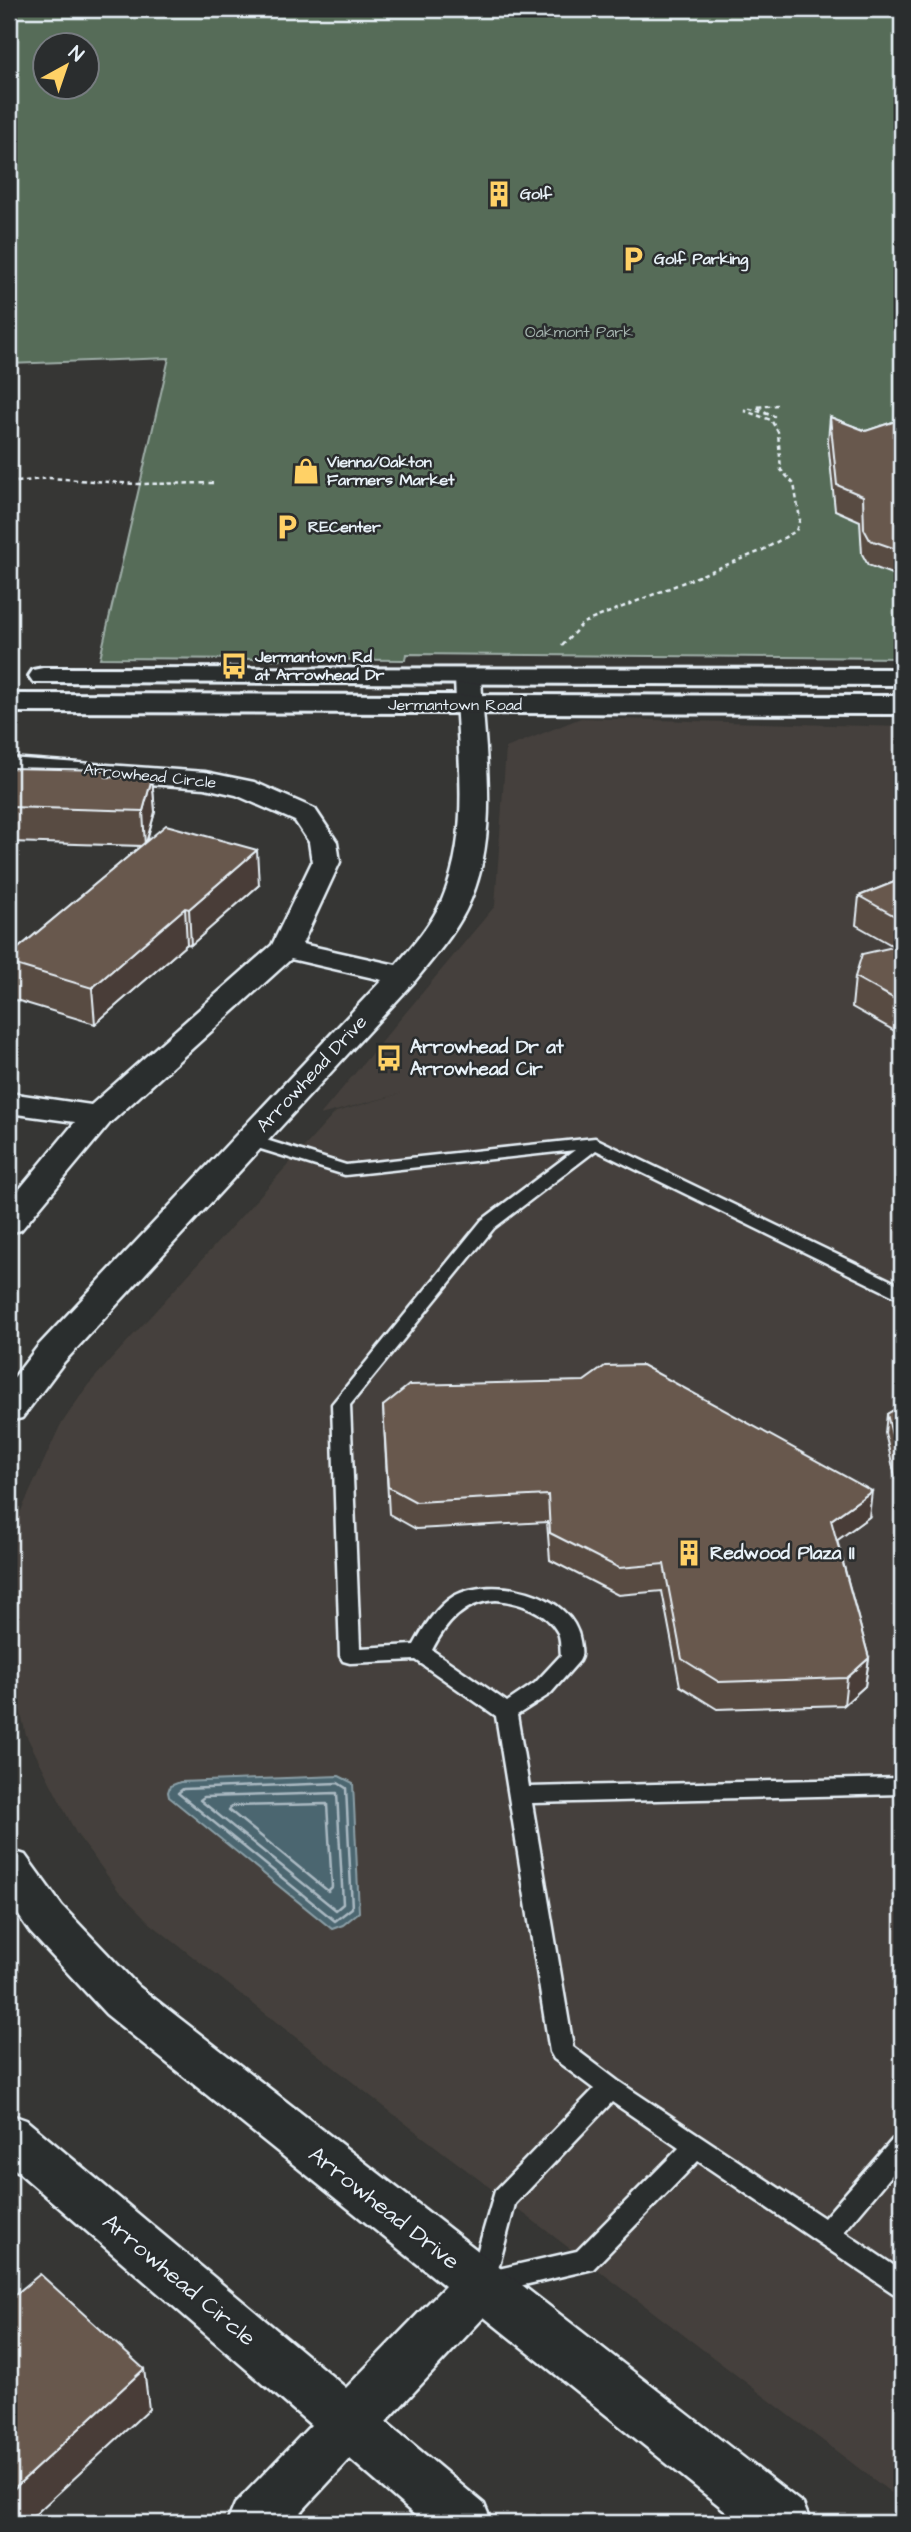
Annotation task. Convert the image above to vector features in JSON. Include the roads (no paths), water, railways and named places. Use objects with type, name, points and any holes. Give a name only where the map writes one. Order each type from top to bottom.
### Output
[{"type":"main road","name":"Jermantown Road","points":[[22,676],[902,705]]},
{"type":"main road","name":"Jermantown Road","points":[[9,703],[902,677]]},
{"type":"street","name":"Arrowhead Drive","points":[[9,1409],[51,1354],[403,976],[440,930],[456,901],[469,865],[476,823],[468,691]]},
{"type":"street","name":"Arrowhead Circle","points":[[9,766],[73,768],[205,780],[244,788],[306,816],[323,842],[326,862],[285,949],[98,1116],[9,1223]]},
{"type":"street","points":[[285,949],[403,976]]},
{"type":"street","points":[[9,1104],[98,1116]]},
{"type":"street","name":"Arrowhead Drive","points":[[9,1867],[46,1919],[122,2000],[784,2523]]},
{"type":"street","name":"Arrowhead Circle","points":[[9,2135],[465,2523]]},
{"type":"street","points":[[254,2523],[481,2284]]},
{"type":"lane","points":[[250,1140],[345,1170],[595,1143],[902,1293]]},
{"type":"lane","points":[[595,1143],[488,1224],[341,1404],[350,1656],[420,1652],[506,1712],[562,2052],[610,2088],[902,2285]]},
{"type":"lane","points":[[420,1652],[438,1623],[471,1597],[499,1594],[525,1598],[550,1612],[568,1631],[572,1656],[555,1679],[535,1697],[506,1712]]},
{"type":"lane","points":[[520,1795],[902,1786]]},
{"type":"lane","points":[[610,2088],[504,2199],[481,2284],[584,2261],[697,2145]]},
{"type":"lane","points":[[827,2233],[902,2146]]},
{"type":"water","points":[[339,1776],[353,1783],[359,1912],[343,1925],[332,1929],[169,1797],[168,1792],[170,1786],[180,1782]]},
{"type":"place","name":"Golf","points":[[499,194]]},
{"type":"place","name":"Golf Parking","points":[[633,259]]},
{"type":"place","name":"Vienna/Oakton Farmers Market","points":[[306,471]]},
{"type":"place","name":"RECenter","points":[[287,527]]},
{"type":"place","name":"Jermantown Rd at Arrowhead Dr","points":[[234,666]]},
{"type":"place","name":"Arrowhead Dr at Arrowhead Cir","points":[[389,1058]]},
{"type":"place","name":"Redwood Plaza II","points":[[689,1553]]},
{"type":"park label","name":"Oakmont Park","points":[[579,332]]}]
